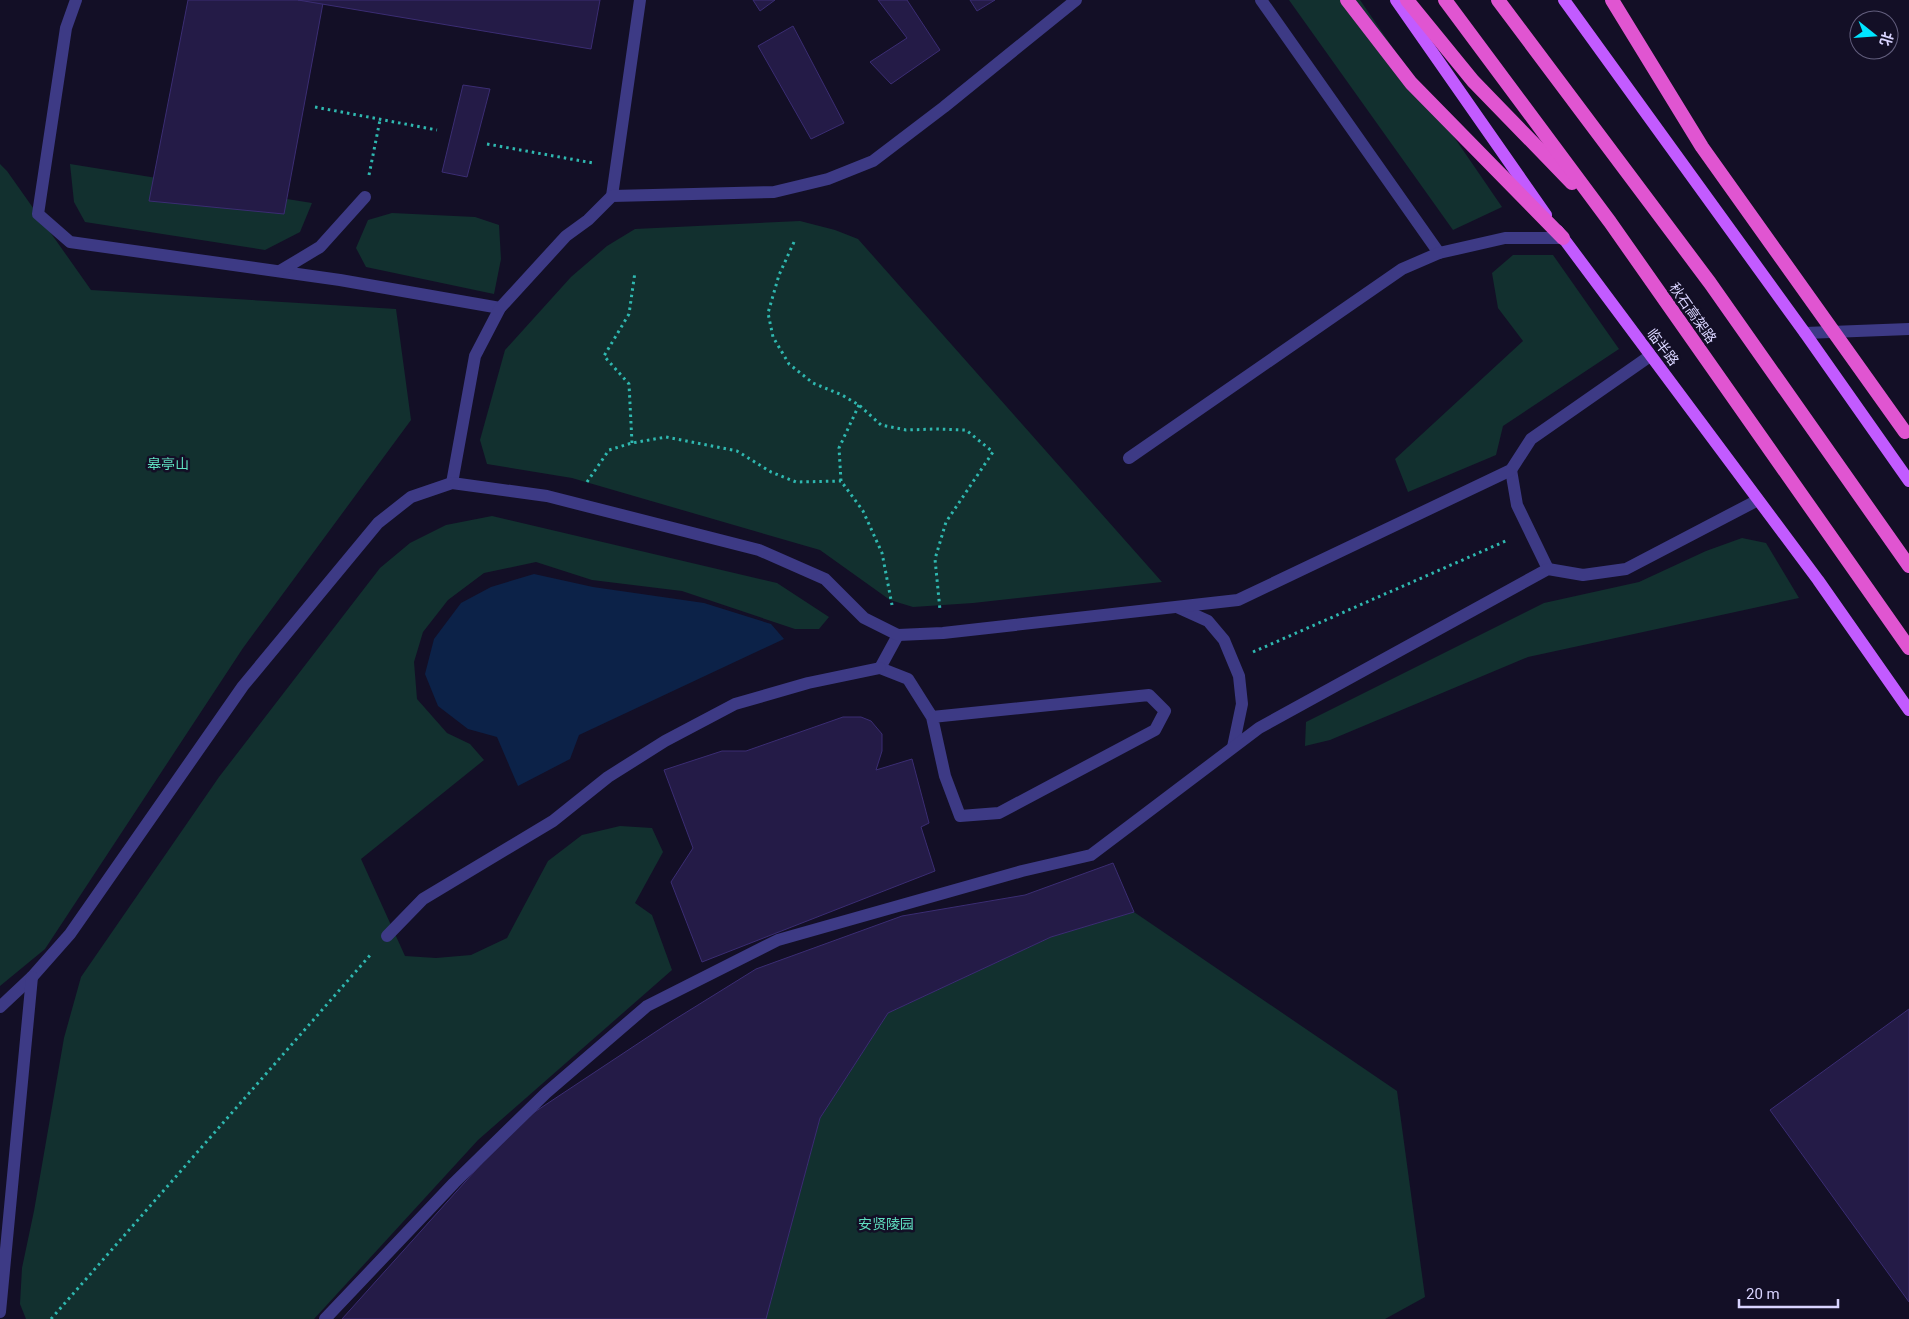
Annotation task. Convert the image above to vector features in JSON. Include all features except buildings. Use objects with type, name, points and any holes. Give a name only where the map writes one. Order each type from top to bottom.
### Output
[{"type":"highway","points":[[1347,0],[1411,83],[1563,238]]},
{"type":"highway","points":[[1407,0],[1473,81],[1610,222]]},
{"type":"highway","name":"秋石高架路","points":[[1445,0],[1610,222],[1909,648]]},
{"type":"highway","points":[[1498,0],[1710,283],[1909,566]]},
{"type":"highway","points":[[1612,0],[1702,146],[1909,439]]},
{"type":"main road","name":"临半路","points":[[1396,0],[1563,238],[1818,580],[1909,710]]},
{"type":"main road","points":[[1564,0],[1805,333],[1909,481]]},
{"type":"street","points":[[76,0],[66,28],[38,214],[70,242],[340,280],[500,308]]},
{"type":"street","points":[[452,483],[474,356],[500,308],[566,236],[588,220],[612,196],[640,0]]},
{"type":"street","points":[[612,196],[774,192],[828,179],[872,161],[944,107],[1076,0]]},
{"type":"street","points":[[1261,0],[1439,253]]},
{"type":"street","points":[[280,271],[320,247],[365,197]]},
{"type":"street","points":[[1129,458],[1402,269],[1439,253],[1505,238],[1563,238]]},
{"type":"street","points":[[1805,333],[1909,330]]},
{"type":"street","points":[[0,1007],[32,977],[70,934],[243,686],[378,522],[411,497],[452,483],[547,496],[759,550],[825,580],[864,618],[898,635],[943,634],[1238,600],[1511,470],[1531,439],[1650,356]]},
{"type":"street","points":[[1511,470],[1517,505],[1548,569]]},
{"type":"street","points":[[325,1319],[454,1183],[546,1093],[647,1006],[778,940],[1022,871],[1091,855],[1259,728],[1548,569],[1583,575],[1626,569],[1758,500]]},
{"type":"street","points":[[1177,607],[1208,621],[1224,640],[1233,661],[1239,676],[1242,704],[1234,747]]},
{"type":"street","points":[[880,668],[898,635]]},
{"type":"street","points":[[387,936],[423,899],[553,821],[608,777],[665,741],[735,704],[808,683],[880,668],[908,678],[932,717],[945,776],[960,816],[999,813],[1155,730],[1165,711],[1149,695],[932,717]]},
{"type":"street","points":[[0,1312],[32,977]]},
{"type":"path","points":[[315,107],[436,130]]},
{"type":"path","points":[[365,197],[380,120]]},
{"type":"path","points":[[487,144],[616,167]]},
{"type":"path","points":[[794,242],[779,275],[768,313],[773,337],[789,364],[813,383],[842,395],[859,405],[881,425],[906,430],[966,430],[993,452],[946,522],[935,559],[943,634]]},
{"type":"path","points":[[632,443],[629,384],[604,356],[629,314],[635,272]]},
{"type":"path","points":[[859,405],[839,448],[841,481],[863,511],[882,553],[898,635]]},
{"type":"path","points":[[574,503],[609,450],[632,443],[666,437],[737,451],[771,472],[796,482],[841,481]]},
{"type":"path","points":[[1233,661],[1530,531]]},
{"type":"path","points":[[51,1319],[387,936]]},
{"type":"green space","points":[[1289,0],[1360,0],[1502,207],[1453,230]]},
{"type":"green space","name":"皋亭山","points":[[0,164],[7,171],[91,290],[396,309],[411,420],[243,648],[45,949],[0,986]]},
{"type":"green space","points":[[70,164],[312,203],[300,232],[265,250],[85,222],[74,202]]},
{"type":"green space","points":[[392,213],[475,217],[499,225],[501,259],[494,294],[366,267],[356,248],[368,220]]},
{"type":"green space","points":[[800,221],[835,230],[858,239],[1162,582],[973,603],[913,607],[890,600],[820,550],[572,478],[487,464],[480,440],[505,350],[571,277],[607,246],[635,229]]},
{"type":"green space","points":[[1513,255],[1553,255],[1619,349],[1503,426],[1496,455],[1408,492],[1395,459],[1523,341],[1498,308],[1492,273]]},
{"type":"green space","points":[[492,516],[777,583],[829,617],[819,629],[795,629],[682,591],[592,580],[536,562],[484,573],[448,600],[423,632],[414,662],[417,699],[447,733],[470,744],[484,760],[361,859],[405,956],[436,958],[471,955],[507,938],[548,861],[582,835],[620,826],[652,828],[663,852],[635,903],[652,915],[672,970],[478,1140],[314,1319],[26,1319],[20,1304],[22,1268],[34,1211],[64,1038],[81,977],[219,777],[380,568],[410,543],[446,525]]},
{"type":"green space","points":[[1742,538],[1766,543],[1799,598],[1528,657],[1330,740],[1305,746],[1306,722],[1544,603],[1639,582],[1706,551]]},
{"type":"green space","name":"安贤陵园","points":[[1134,912],[1397,1091],[1425,1297],[1385,1319],[766,1319],[820,1118],[888,1013],[1051,937]]},
{"type":"water","points":[[534,574],[593,587],[704,603],[771,624],[784,639],[579,735],[570,759],[518,786],[497,737],[468,729],[438,706],[425,674],[434,639],[461,603],[491,587]]}]
